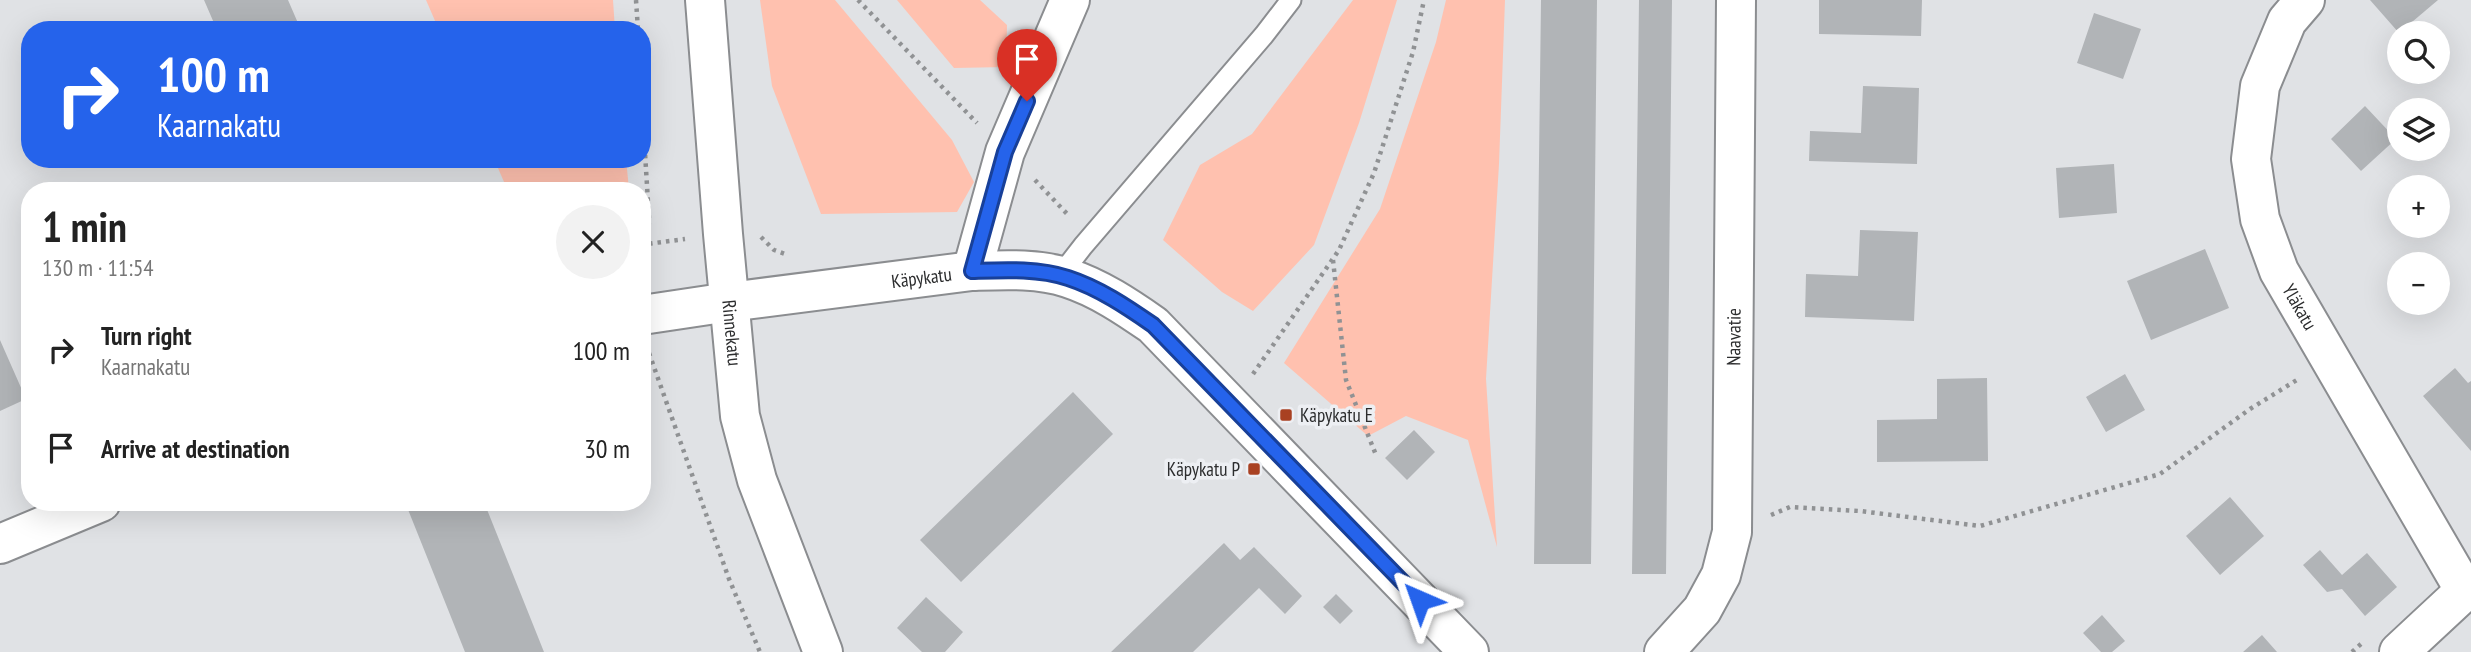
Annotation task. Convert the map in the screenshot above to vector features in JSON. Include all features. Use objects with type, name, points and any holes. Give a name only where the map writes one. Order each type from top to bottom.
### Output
[{"type":"street","name":"Rinnekatu","points":[[705,0],[740,416],[757,480],[823,652]]},
{"type":"street","points":[[972,271],[1005,152],[1070,0]]},
{"type":"street","name":"Naavatie","points":[[1664,652],[1702,610],[1721,575],[1732,532],[1736,0]]},
{"type":"street","name":"Yläkatu","points":[[2305,0],[2287,21],[2260,86],[2251,159],[2260,219],[2279,271],[2468,588]]},
{"type":"street","name":"Käpykatu","points":[[651,313],[972,271],[1012,269],[1068,278],[1120,302],[1153,325],[1469,652]]},
{"type":"street","points":[[0,544],[79,511]]},
{"type":"street","points":[[2399,652],[2468,588]]},
{"type":"lane","points":[[1059,276],[1291,0]]},
{"type":"path","points":[[636,0],[637,21]]},
{"type":"path","points":[[1251,378],[1333,260],[1374,173],[1413,52],[1424,0]]},
{"type":"path","points":[[1333,260],[1346,380],[1376,455]]},
{"type":"path","points":[[1732,532],[1790,507],[1860,511],[1980,526],[2096,493],[2160,474],[2250,409],[2330,360]]},
{"type":"path","points":[[651,362],[729,579],[760,652]]},
{"type":"shaded area","points":[[426,0],[613,0],[614,21],[435,21]]},
{"type":"shaded area","points":[[760,0],[835,0],[952,140],[974,182],[957,212],[821,214],[772,86]]},
{"type":"shaded area","points":[[897,0],[980,0],[1007,25],[1006,67],[954,68]]},
{"type":"shaded area","points":[[1353,0],[1397,0],[1359,123],[1314,245],[1253,311],[1222,292],[1163,240],[1200,165],[1252,134]]},
{"type":"shaded area","points":[[1446,0],[1505,0],[1499,164],[1486,379],[1497,547],[1468,440],[1406,416],[1368,436],[1284,363],[1380,209],[1436,42]]},
{"type":"shaded area","points":[[498,168],[627,168],[628,182],[504,182]]},
{"type":"building","points":[[204,0],[288,0],[297,21],[213,21]]},
{"type":"building","points":[[1541,0],[1597,0],[1591,564],[1534,564]]},
{"type":"building","points":[[1639,0],[1672,0],[1666,574],[1632,574]]},
{"type":"building","points":[[1819,0],[1922,0],[1921,36],[1819,34]]},
{"type":"building","points":[[2370,0],[2438,0],[2413,21],[2388,21]]},
{"type":"building","points":[[2094,13],[2141,29],[2123,79],[2077,63]]},
{"type":"building","points":[[1863,86],[1919,88],[1917,164],[1809,161],[1810,131],[1861,133]]},
{"type":"building","points":[[2365,106],[2387,129],[2387,147],[2361,171],[2331,139]]},
{"type":"building","points":[[2114,164],[2117,213],[2059,218],[2056,168]]},
{"type":"building","points":[[1860,230],[1918,232],[1914,321],[1805,317],[1806,274],[1858,276]]},
{"type":"building","points":[[2205,249],[2229,308],[2151,340],[2127,281]]},
{"type":"building","points":[[0,340],[21,388],[21,401],[0,411]]},
{"type":"building","points":[[2455,368],[2468,383],[2471,381],[2471,451],[2423,396]]},
{"type":"building","points":[[2125,374],[2145,410],[2106,432],[2086,397]]},
{"type":"building","points":[[1987,378],[1988,461],[1877,462],[1877,420],[1937,419],[1937,379]]},
{"type":"building","points":[[1073,392],[1113,434],[961,582],[920,540]]},
{"type":"building","points":[[1414,430],[1435,452],[1407,480],[1385,458]]},
{"type":"building","points":[[2230,497],[2264,536],[2220,575],[2186,536]]},
{"type":"building","points":[[409,511],[488,511],[544,652],[465,652]]},
{"type":"building","points":[[1224,543],[1240,560],[1254,547],[1302,596],[1285,614],[1259,588],[1193,652],[1111,652]]},
{"type":"building","points":[[2320,550],[2342,575],[2367,553],[2397,587],[2365,616],[2342,589],[2327,592],[2303,565]]},
{"type":"building","points":[[1336,594],[1353,611],[1340,624],[1323,607]]},
{"type":"building","points":[[926,597],[963,632],[945,652],[922,652],[897,628]]},
{"type":"building","points":[[2102,615],[2125,641],[2112,652],[2101,652],[2083,633]]},
{"type":"building","points":[[2262,635],[2277,652],[2243,652]]},
{"type":"place","name":"Käpykatu E","points":[[1286,415]]},
{"type":"place","name":"Käpykatu P","points":[[1254,469]]},
{"type":"route","points":[[1027,101],[1005,152],[972,271],[1012,269],[1068,278],[1120,302],[1153,325],[1420,600]]}]
